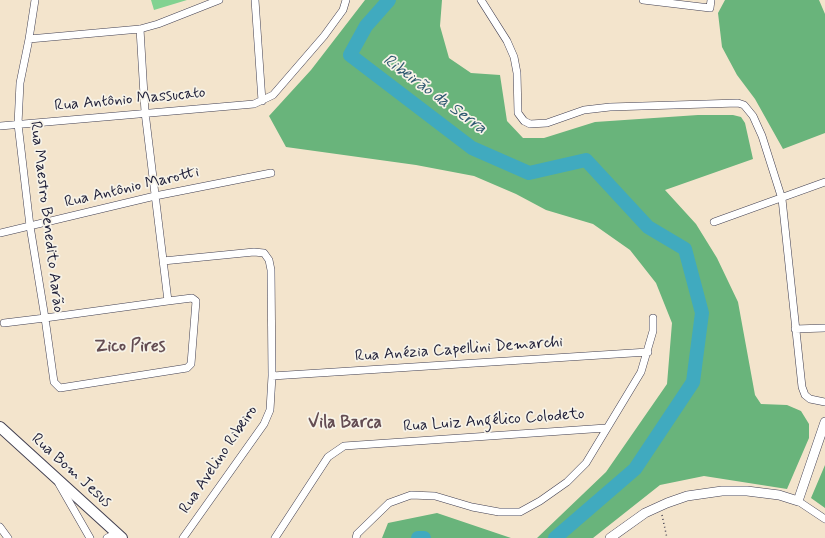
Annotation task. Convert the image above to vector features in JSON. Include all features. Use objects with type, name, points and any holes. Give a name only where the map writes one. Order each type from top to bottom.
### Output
[{"type":"main road","name":"Rua Bom Jesus","points":[[0,427],[121,538]]},
{"type":"street","name":"Rua Maestro Benedito Aarão","points":[[35,0],[20,83],[18,124],[30,226],[54,382],[60,388],[187,368],[191,364],[196,301],[192,298],[168,301]]},
{"type":"street","points":[[29,39],[140,29],[158,24],[219,0]]},
{"type":"street","points":[[255,0],[262,100],[273,95],[324,36],[343,10],[346,0]]},
{"type":"street","points":[[481,0],[507,41],[514,57],[517,73],[518,114],[524,121],[530,124],[547,123],[584,110],[610,106],[738,103],[744,105],[753,116],[762,136],[782,199],[802,387],[805,395],[810,399],[825,402]]},
{"type":"street","points":[[642,0],[710,8],[711,0]]},
{"type":"street","points":[[4,323],[168,301],[145,112],[140,29]]},
{"type":"street","name":"Rua Antônio Massucato","points":[[0,126],[145,112],[254,104],[262,100]]},
{"type":"street","name":"Rua Antônio Marotti","points":[[0,233],[155,196],[270,173]]},
{"type":"street","points":[[714,222],[782,199],[825,182]]},
{"type":"street","name":"Rua Avelino Ribeiro","points":[[163,261],[254,252],[264,253],[269,260],[272,284],[272,376],[270,410],[264,424],[183,538]]},
{"type":"street","points":[[356,538],[357,534],[389,503],[411,495],[435,496],[472,507],[499,512],[520,512],[540,502],[567,482],[586,463],[641,372],[653,331],[653,318]]},
{"type":"street","points":[[795,329],[825,328]]},
{"type":"street","name":"Rua Anézia Capellini Demarchi","points":[[272,376],[648,352]]},
{"type":"street","points":[[798,501],[825,422]]},
{"type":"street","name":"Rua Luiz Angélico Colodeto","points":[[275,538],[328,457],[344,446],[606,428]]},
{"type":"street","points":[[54,475],[90,538]]},
{"type":"street","points":[[610,538],[643,514],[660,506],[687,496],[722,491],[762,492],[798,501],[825,519]]},
{"type":"street","points":[[0,527],[8,538]]},
{"type":"street","points":[[107,538],[113,535],[121,538]]},
{"type":"path","points":[[660,506],[667,538]]},
{"type":"green space","points":[[151,0],[187,0],[154,10]]},
{"type":"green space","points":[[365,0],[442,0],[440,26],[449,58],[471,73],[500,75],[507,121],[523,138],[544,138],[595,122],[698,115],[733,115],[741,117],[745,123],[753,159],[665,190],[696,224],[717,258],[738,302],[755,395],[761,404],[787,405],[801,411],[809,424],[809,438],[787,489],[704,476],[660,485],[593,538],[537,538],[606,472],[667,384],[672,323],[656,283],[630,250],[593,224],[546,210],[516,194],[474,176],[416,165],[286,147],[269,116],[311,70]]},
{"type":"green space","points":[[725,0],[819,0],[825,14],[825,133],[783,149],[755,99],[737,75],[722,47],[718,13]]},
{"type":"green space","points":[[825,465],[825,508],[811,498]]},
{"type":"green space","points":[[437,513],[511,538],[382,538],[388,523]]},
{"type":"waterway","name":"Ribeirão da Serra","points":[[389,0],[366,26],[350,55],[472,148],[529,173],[586,160],[648,227],[685,249],[702,313],[693,382],[635,469],[555,538]]},
{"type":"waterway","name":"Ribeirão da Serra","points":[[418,538],[424,538]]},
{"type":"district","name":"Zico Pires","points":[[130,347]]},
{"type":"district","name":"Vila Barca","points":[[345,423]]}]
